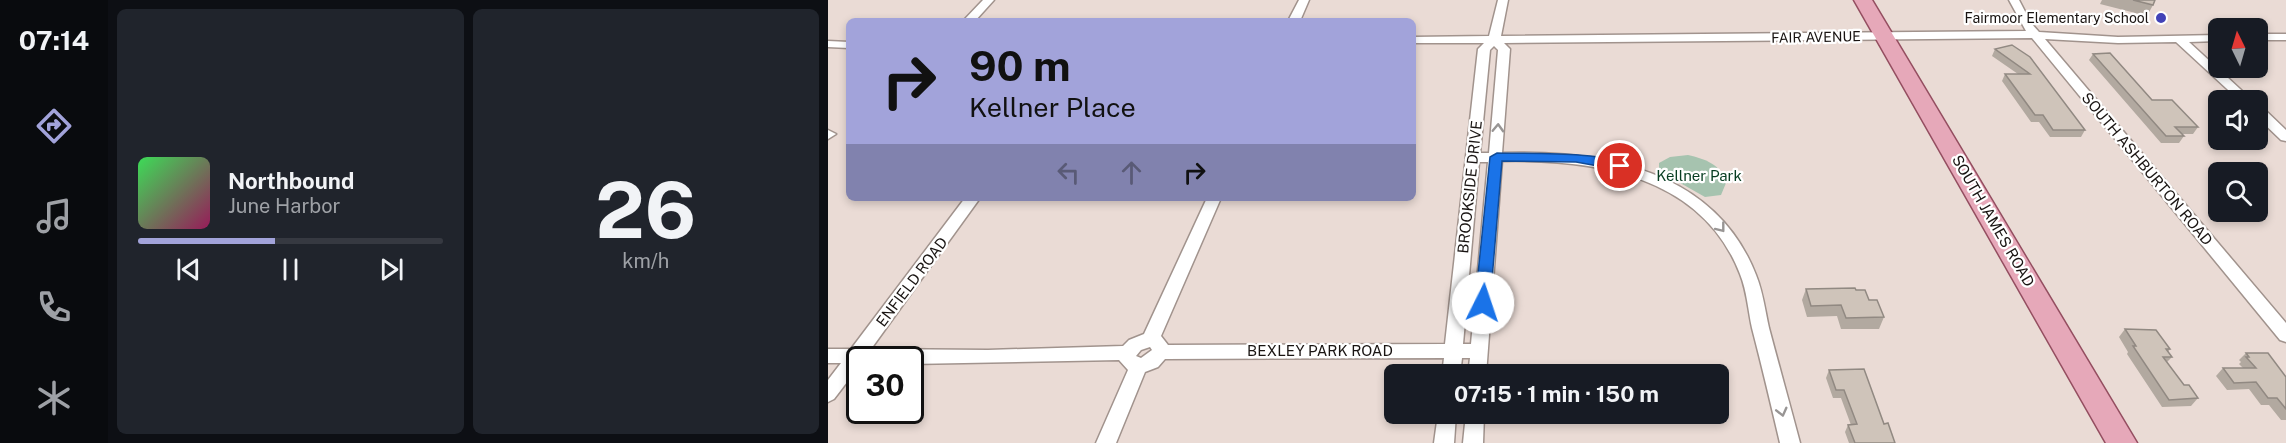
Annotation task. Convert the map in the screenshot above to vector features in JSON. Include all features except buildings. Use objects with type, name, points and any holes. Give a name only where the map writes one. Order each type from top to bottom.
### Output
[{"type":"main road","name":"SOUTH JAMES ROAD","points":[[1863,0],[2122,443]]},
{"type":"street","points":[[972,18],[989,0]]},
{"type":"street","points":[[1295,18],[1304,0]]},
{"type":"street","name":"BROOKSIDE DRIVE","points":[[1452,364],[1484,50],[1494,40],[1503,0]]},
{"type":"street","name":"SOUTH ASHBURTON ROAD","points":[[2014,0],[2018,11],[2035,35],[2286,335]]},
{"type":"street","name":"FAIR AVENUE","points":[[1416,40],[2035,35],[2095,40],[2208,38]]},
{"type":"street","points":[[2268,37],[2286,37]]},
{"type":"street","points":[[2179,39],[2235,90]]},
{"type":"street","name":"BROOKSIDE DRIVE","points":[[1478,364],[1504,49],[1494,40]]},
{"type":"street","points":[[828,44],[846,45]]},
{"type":"street","points":[[2268,120],[2286,137]]},
{"type":"street","points":[[1473,158],[1576,158],[1634,170],[1677,190],[1715,221],[1728,237],[1748,272],[1790,443]]},
{"type":"street","name":"ENFIELD ROAD","points":[[863,346],[971,201]]},
{"type":"street","points":[[1106,443],[1137,344],[1155,346],[1213,201]]},
{"type":"street","name":"BEXLEY PARK ROAD","points":[[1155,346],[1479,351]]},
{"type":"street","points":[[828,356],[846,356]]},
{"type":"street","points":[[924,357],[1133,359]]},
{"type":"street","name":"ENFIELD ROAD","points":[[828,394],[846,370]]},
{"type":"street","points":[[1444,443],[1446,424]]},
{"type":"street","points":[[1473,443],[1474,424]]},
{"type":"green space","name":"Kellner Park","points":[[1688,155],[1706,161],[1720,171],[1726,183],[1721,195],[1705,197],[1659,171],[1659,163],[1670,157]]},
{"type":"place","name":"Fairmoor Elementary School","points":[[2161,18]]},
{"type":"route","points":[[1483,303],[1497,157],[1576,158],[1620,166]]}]
